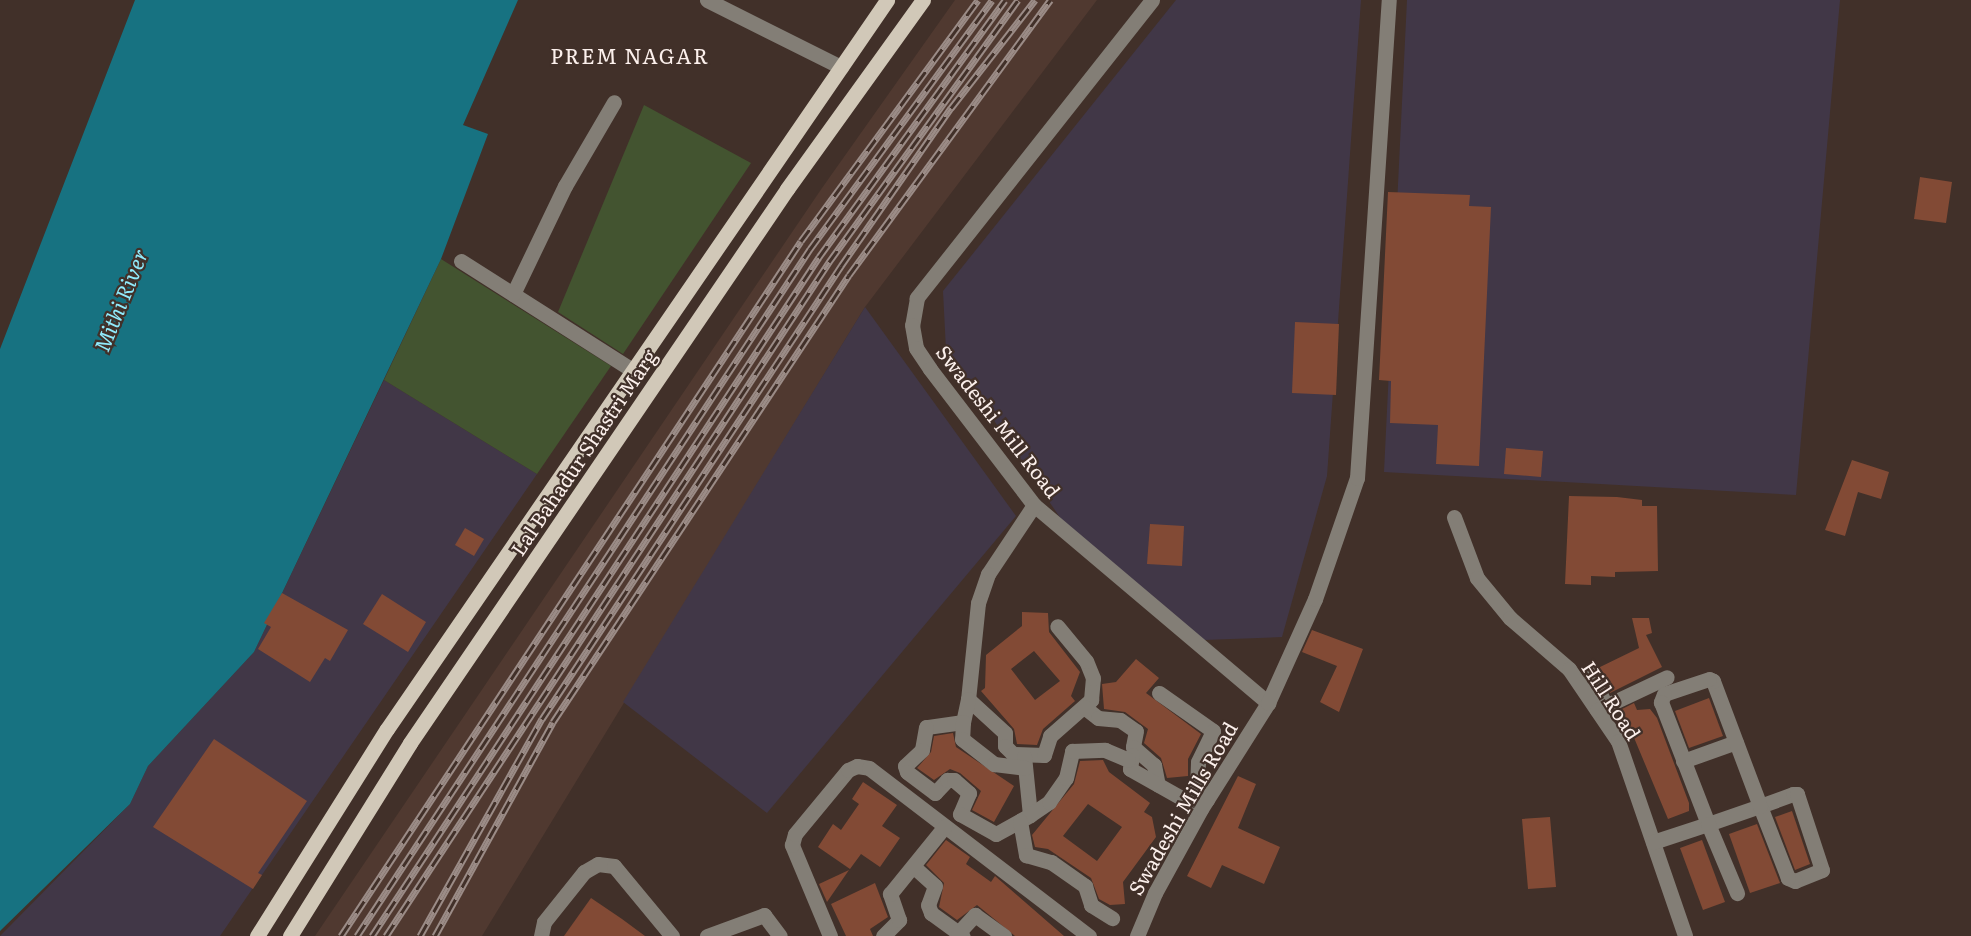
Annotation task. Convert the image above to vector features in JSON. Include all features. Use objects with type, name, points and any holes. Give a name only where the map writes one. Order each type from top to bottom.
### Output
[{"type":"main road","name":"Lal Bahadur Shastri Marg","points":[[257,936],[387,729],[635,372],[887,0]]},
{"type":"main road","name":"Lal Bahadur Shastri Marg","points":[[290,936],[410,743],[718,290],[923,0]]},
{"type":"main road","points":[[699,278],[718,290]]},
{"type":"main road","points":[[602,420],[621,433]]},
{"type":"main road","points":[[533,519],[554,531]]},
{"type":"main road","points":[[387,729],[410,743]]},
{"type":"street","points":[[707,0],[841,67]]},
{"type":"street","name":"Swadeshi Mill Road","points":[[1152,0],[918,298],[912,325],[916,348],[1034,505],[1268,703]]},
{"type":"street","name":"Swadeshi Mills Road","points":[[1137,936],[1155,893],[1204,805],[1268,703],[1315,599],[1357,478],[1389,0]]},
{"type":"street","points":[[513,294],[564,186],[614,102]]},
{"type":"street","points":[[461,261],[635,372]]},
{"type":"street","points":[[1034,505],[988,574],[978,603],[962,739],[994,764],[1025,762],[1044,755],[1072,751],[1105,750],[1131,755],[1154,765],[1158,785],[1204,805]]},
{"type":"street","name":"Hill Road","points":[[1455,517],[1477,578],[1510,618],[1569,669],[1602,708],[1618,741],[1685,936]]},
{"type":"street","points":[[1044,755],[1050,736],[1091,700],[1094,678],[1086,661],[1057,626]]},
{"type":"street","points":[[1590,673],[1602,708],[1666,677]]},
{"type":"street","points":[[1653,842],[1708,824],[1760,806],[1793,794],[1799,796],[1822,870],[1790,881],[1760,806],[1713,681],[1664,694],[1660,702],[1708,824],[1737,893]]},
{"type":"street","points":[[1159,693],[1213,731],[1197,773],[1197,786],[1204,805]]},
{"type":"street","points":[[968,699],[1005,734],[1008,750],[1025,762]]},
{"type":"street","points":[[1084,707],[1098,718],[1120,720],[1136,731],[1131,755]]},
{"type":"street","points":[[963,722],[926,727],[922,750],[905,766],[907,772],[935,793],[947,780],[954,780],[969,793],[960,814],[991,834],[1025,818],[1049,802],[1066,778],[1072,751]]},
{"type":"street","points":[[1683,761],[1736,742]]},
{"type":"street","points":[[1025,762],[1026,855],[1051,862],[1085,885],[1091,905],[1112,918]]},
{"type":"street","points":[[830,936],[792,845],[795,834],[848,770],[869,768],[1089,936]]},
{"type":"street","points":[[883,936],[899,920],[891,894],[945,826]]},
{"type":"street","points":[[541,936],[544,922],[584,872],[598,864],[614,866],[672,936]]},
{"type":"street","points":[[914,867],[935,886],[928,905],[931,913],[961,934],[975,915],[1004,936]]},
{"type":"street","points":[[707,936],[764,915],[780,936]]},
{"type":"shaded area","points":[[955,0],[1097,0],[865,307],[482,936],[315,936],[822,188]]},
{"type":"shaded area","points":[[1176,0],[1361,0],[1327,476],[1282,637],[1204,640],[1061,519],[946,350],[943,291]]},
{"type":"shaded area","points":[[1407,0],[1840,0],[1796,495],[1384,472]]},
{"type":"shaded area","points":[[865,307],[1016,516],[767,813],[623,702]]},
{"type":"shaded area","points":[[384,380],[537,474],[220,936],[0,936],[130,804],[148,766],[254,652]]},
{"type":"green space","points":[[644,105],[751,163],[623,354],[558,312]]},
{"type":"green space","points":[[441,259],[611,366],[537,474],[384,380]]},
{"type":"water","name":"Mithi River","points":[[135,0],[518,0],[463,125],[488,134],[441,259],[254,652],[148,766],[130,804],[0,931],[0,349]]},
{"type":"building","points":[[1920,177],[1952,182],[1946,223],[1914,219]]},
{"type":"building","points":[[1388,192],[1470,195],[1469,206],[1491,207],[1479,466],[1436,464],[1438,425],[1390,423],[1391,381],[1379,380]]},
{"type":"building","points":[[1295,322],[1339,324],[1336,395],[1292,393]]},
{"type":"building","points":[[1506,448],[1543,451],[1541,477],[1504,474]]},
{"type":"building","points":[[1852,460],[1889,472],[1881,499],[1858,492],[1845,536],[1825,530]]},
{"type":"building","points":[[1569,496],[1617,497],[1642,500],[1642,506],[1657,506],[1658,571],[1615,572],[1615,577],[1591,576],[1591,585],[1565,584]]},
{"type":"building","points":[[1150,524],[1184,526],[1182,566],[1147,564]]},
{"type":"building","points":[[465,528],[484,539],[474,556],[455,545]]},
{"type":"building","points":[[282,593],[348,630],[330,661],[325,658],[310,682],[258,649],[271,627],[264,623]]},
{"type":"building","points":[[382,594],[426,622],[408,652],[363,624]]},
{"type":"building","points":[[1022,612],[1048,613],[1049,632],[1080,672],[1071,696],[1075,701],[1043,729],[1037,745],[1017,744],[1014,729],[981,691],[985,688],[986,655],[1022,626]],"holes":[[[1034,651],[1060,681],[1035,700],[1011,669]]]},
{"type":"building","points":[[1632,618],[1649,618],[1652,633],[1646,635],[1662,667],[1610,693],[1598,668],[1639,648]]},
{"type":"building","points":[[1312,630],[1363,649],[1339,712],[1320,702],[1337,666],[1302,652]]},
{"type":"building","points":[[1136,659],[1159,678],[1146,693],[1201,734],[1188,759],[1188,776],[1167,778],[1161,758],[1144,743],[1148,729],[1125,712],[1104,709],[1102,684],[1116,682]]},
{"type":"building","points":[[1709,698],[1723,736],[1689,748],[1675,711]]},
{"type":"building","points":[[1634,703],[1637,710],[1650,709],[1657,718],[1689,803],[1689,811],[1668,819],[1622,709]]},
{"type":"building","points":[[953,733],[956,747],[1014,786],[994,822],[972,810],[981,791],[960,773],[950,769],[934,780],[917,768],[931,752],[934,736]]},
{"type":"building","points":[[214,739],[307,801],[258,873],[262,875],[253,889],[153,827]]},
{"type":"building","points":[[1103,760],[1109,772],[1150,803],[1144,812],[1152,817],[1156,837],[1123,882],[1125,904],[1110,905],[1099,899],[1091,878],[1048,849],[1035,847],[1032,835],[1074,784],[1080,761]],"holes":[[[1088,804],[1122,827],[1097,861],[1063,836]]]},
{"type":"building","points":[[1238,776],[1256,784],[1238,828],[1280,847],[1264,884],[1222,865],[1211,888],[1187,876]]},
{"type":"building","points":[[863,782],[897,805],[882,826],[900,838],[880,867],[861,854],[850,869],[818,847],[833,824],[841,830],[859,804],[852,799]]},
{"type":"building","points":[[1792,811],[1810,864],[1795,870],[1775,817]]},
{"type":"building","points":[[1550,817],[1556,887],[1528,889],[1522,819]]},
{"type":"building","points":[[1757,824],[1780,883],[1750,893],[1729,834]]},
{"type":"building","points":[[946,840],[970,857],[966,864],[991,882],[995,876],[1064,936],[1015,936],[977,905],[957,920],[939,907],[944,883],[926,865]]},
{"type":"building","points":[[1702,840],[1725,902],[1703,910],[1680,848]]},
{"type":"building","points":[[849,870],[827,902],[819,884]]},
{"type":"building","points":[[875,883],[888,917],[870,929],[873,936],[846,936],[831,904]]},
{"type":"building","points":[[591,898],[622,919],[645,936],[564,936]]},
{"type":"railway","points":[[341,936],[801,241],[978,0]]},
{"type":"railway","points":[[357,936],[810,249],[992,0]]},
{"type":"railway","points":[[372,936],[819,257],[1005,0]]},
{"type":"railway","points":[[386,936],[829,262],[1018,0]]},
{"type":"railway","points":[[420,936],[542,719],[841,266],[951,108],[1035,0]]},
{"type":"railway","points":[[435,936],[553,722],[849,275],[1050,0]]},
{"type":"district","name":"PREM NAGAR","points":[[630,55]]}]
